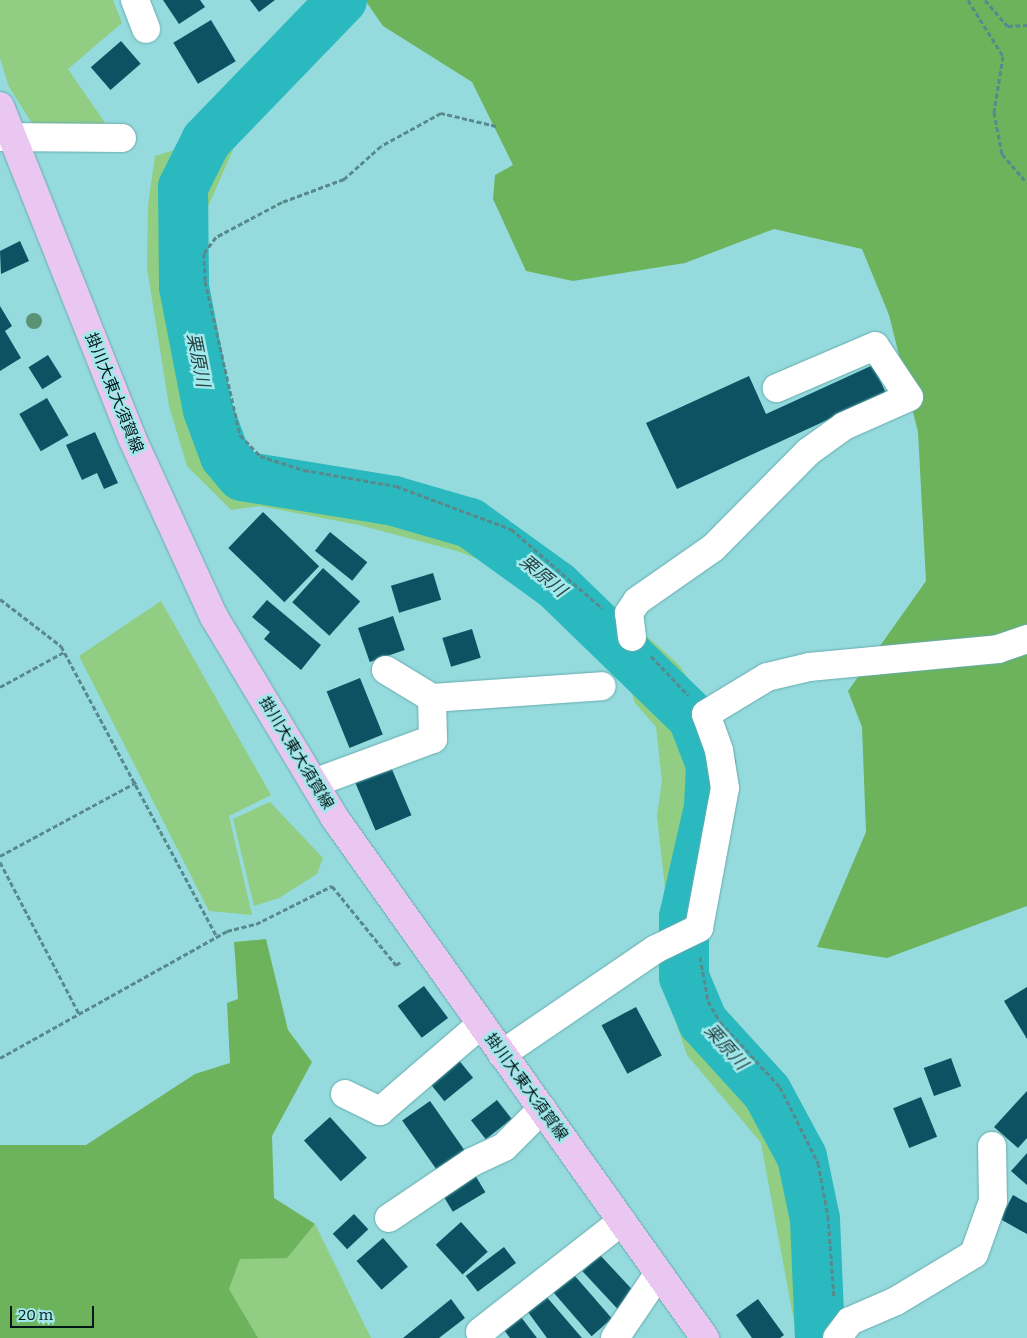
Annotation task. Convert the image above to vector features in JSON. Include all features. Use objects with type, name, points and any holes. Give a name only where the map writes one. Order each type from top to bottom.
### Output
[{"type":"main road","name":"掛川大東大須賀線","points":[[0,106],[6,138],[132,438],[214,617],[314,783],[502,1054],[705,1338]]},
{"type":"street","points":[[135,0],[146,29]]},
{"type":"street","points":[[6,138],[122,138]]},
{"type":"street","points":[[632,637],[629,613],[637,601],[713,548],[808,452],[844,426],[909,397],[875,346],[777,388]]},
{"type":"street","points":[[502,1054],[656,949],[696,930],[724,788],[719,750],[706,714],[767,677],[810,667],[998,649],[1027,639]]},
{"type":"street","points":[[386,670],[432,698],[602,686]]},
{"type":"street","points":[[314,783],[433,739],[432,698]]},
{"type":"street","points":[[345,1094],[380,1111],[481,1024]]},
{"type":"street","points":[[390,1218],[472,1162],[504,1147],[542,1109]]},
{"type":"street","points":[[837,1337],[850,1321],[896,1301],[974,1254],[993,1201],[992,1146]]},
{"type":"street","points":[[480,1332],[622,1221]]},
{"type":"street","points":[[615,1338],[659,1273]]},
{"type":"path","points":[[968,0],[1003,56],[994,112],[1002,154],[1027,183]]},
{"type":"path","points":[[985,0],[1008,26],[1027,25]]},
{"type":"path","points":[[496,126],[441,112],[380,146],[344,179],[282,202],[216,237],[204,253],[205,281],[240,434],[260,456],[304,470],[396,486],[512,529],[632,637],[706,714]]},
{"type":"path","points":[[0,599],[64,652],[137,782],[216,937]]},
{"type":"path","points":[[0,687],[64,652]]},
{"type":"path","points":[[0,856],[137,782]]},
{"type":"path","points":[[0,862],[79,1014]]},
{"type":"path","points":[[0,1058],[216,937],[256,924],[332,886],[396,965],[426,945]]},
{"type":"path","points":[[696,930],[708,1001],[720,1022],[780,1087],[802,1124],[818,1163],[828,1216],[837,1337]]},
{"type":"green space","points":[[0,0],[113,0],[122,23],[68,69],[110,130],[35,128],[9,87],[0,58]]},
{"type":"green space","points":[[365,0],[1027,0],[1027,906],[887,958],[817,947],[866,832],[862,727],[848,691],[926,581],[918,432],[889,315],[862,249],[774,229],[685,263],[573,281],[526,271],[493,199],[495,175],[513,165],[472,82],[383,26]]},
{"type":"green space","points":[[242,129],[201,223],[197,259],[239,442],[260,462],[321,479],[425,495],[518,538],[600,594],[679,665],[708,709],[723,777],[692,918],[669,925],[657,816],[662,781],[656,727],[635,703],[625,670],[546,597],[506,570],[457,551],[359,525],[260,506],[231,510],[187,466],[169,406],[147,268],[148,205],[155,156]]},
{"type":"green space","points":[[161,601],[271,795],[229,816],[252,915],[209,911],[79,656]]},
{"type":"green space","points":[[270,802],[323,858],[317,874],[279,898],[254,906],[233,819]]},
{"type":"green space","points":[[266,939],[288,1030],[312,1062],[272,1136],[274,1198],[315,1224],[287,1258],[240,1259],[229,1289],[258,1338],[0,1338],[0,1145],[86,1145],[195,1074],[230,1063],[227,1003],[238,999],[234,942]]},
{"type":"green space","points":[[694,947],[713,1009],[780,1087],[820,1175],[837,1338],[797,1338],[761,1143],[687,1055],[674,1017],[672,953]]},
{"type":"green space","points":[[315,1224],[371,1338],[258,1338],[229,1289],[242,1251],[287,1258]]},
{"type":"building","points":[[163,0],[200,0],[205,7],[179,24]]},
{"type":"building","points":[[250,0],[275,0],[259,12]]},
{"type":"building","points":[[211,20],[236,61],[198,84],[173,43]]},
{"type":"building","points":[[121,41],[141,64],[110,90],[91,67]]},
{"type":"building","points":[[20,241],[29,261],[1,274],[0,251]]},
{"type":"building","points":[[0,306],[12,326],[5,331],[21,358],[0,371]]},
{"type":"building","points":[[48,355],[62,377],[42,389],[28,367]]},
{"type":"building","points":[[873,365],[886,393],[677,489],[646,423],[749,376],[766,414]]},
{"type":"building","points":[[47,398],[68,435],[41,451],[19,414]]},
{"type":"building","points":[[95,432],[118,483],[104,489],[97,473],[82,480],[66,445]]},
{"type":"building","points":[[263,512],[319,566],[284,602],[228,548]]},
{"type":"building","points":[[330,532],[367,562],[352,581],[315,551]]},
{"type":"building","points":[[323,568],[360,601],[329,636],[292,602]]},
{"type":"building","points":[[433,573],[441,600],[399,613],[391,586]]},
{"type":"building","points":[[267,600],[321,645],[301,670],[264,639],[270,632],[252,617]]},
{"type":"building","points":[[393,616],[405,650],[370,662],[358,628]]},
{"type":"building","points":[[472,629],[481,658],[451,667],[442,638]]},
{"type":"building","points":[[360,678],[383,735],[349,748],[327,691]]},
{"type":"building","points":[[388,760],[411,815],[376,830],[352,775]]},
{"type":"building","points":[[424,986],[448,1018],[422,1038],[398,1006]]},
{"type":"building","points":[[1027,987],[1027,1039],[1004,1001]]},
{"type":"building","points":[[636,1007],[662,1056],[627,1074],[602,1025]]},
{"type":"building","points":[[453,1053],[473,1078],[444,1101],[424,1076]]},
{"type":"building","points":[[951,1058],[961,1086],[934,1096],[924,1068]]},
{"type":"building","points":[[1027,1091],[1027,1138],[1018,1148],[994,1127]]},
{"type":"building","points":[[921,1097],[937,1137],[909,1148],[893,1108]]},
{"type":"building","points":[[497,1100],[512,1119],[486,1139],[471,1120]]},
{"type":"building","points":[[430,1101],[470,1158],[442,1178],[402,1121]]},
{"type":"building","points":[[330,1117],[367,1158],[341,1181],[304,1140]]},
{"type":"building","points":[[1027,1153],[1027,1185],[1011,1171]]},
{"type":"building","points":[[472,1170],[485,1192],[453,1212],[439,1190]]},
{"type":"building","points":[[1013,1195],[1027,1203],[1027,1234],[1000,1219]]},
{"type":"building","points":[[354,1214],[368,1229],[347,1249],[333,1234]]},
{"type":"building","points":[[461,1222],[488,1252],[462,1274],[436,1245]]},
{"type":"building","points":[[383,1238],[408,1267],[382,1290],[357,1261]]},
{"type":"building","points":[[504,1247],[516,1263],[478,1292],[466,1276]]},
{"type":"building","points":[[600,1255],[638,1296],[621,1312],[582,1271]]},
{"type":"building","points":[[568,1268],[612,1319],[592,1336],[548,1286]]},
{"type":"building","points":[[545,1295],[582,1338],[547,1338],[525,1308]]},
{"type":"building","points":[[451,1299],[465,1318],[439,1338],[403,1338]]},
{"type":"building","points":[[758,1299],[784,1335],[780,1338],[752,1338],[736,1315]]},
{"type":"building","points":[[521,1317],[537,1338],[510,1338],[504,1330]]},
{"type":"waterway","name":"栗原川","points":[[342,0],[206,141],[183,187],[184,287],[208,410],[225,456],[242,476],[394,501],[470,523],[557,586],[693,718],[711,765],[709,807],[684,917],[684,977],[703,1022],[767,1092],[802,1157],[815,1219],[820,1338]]}]
